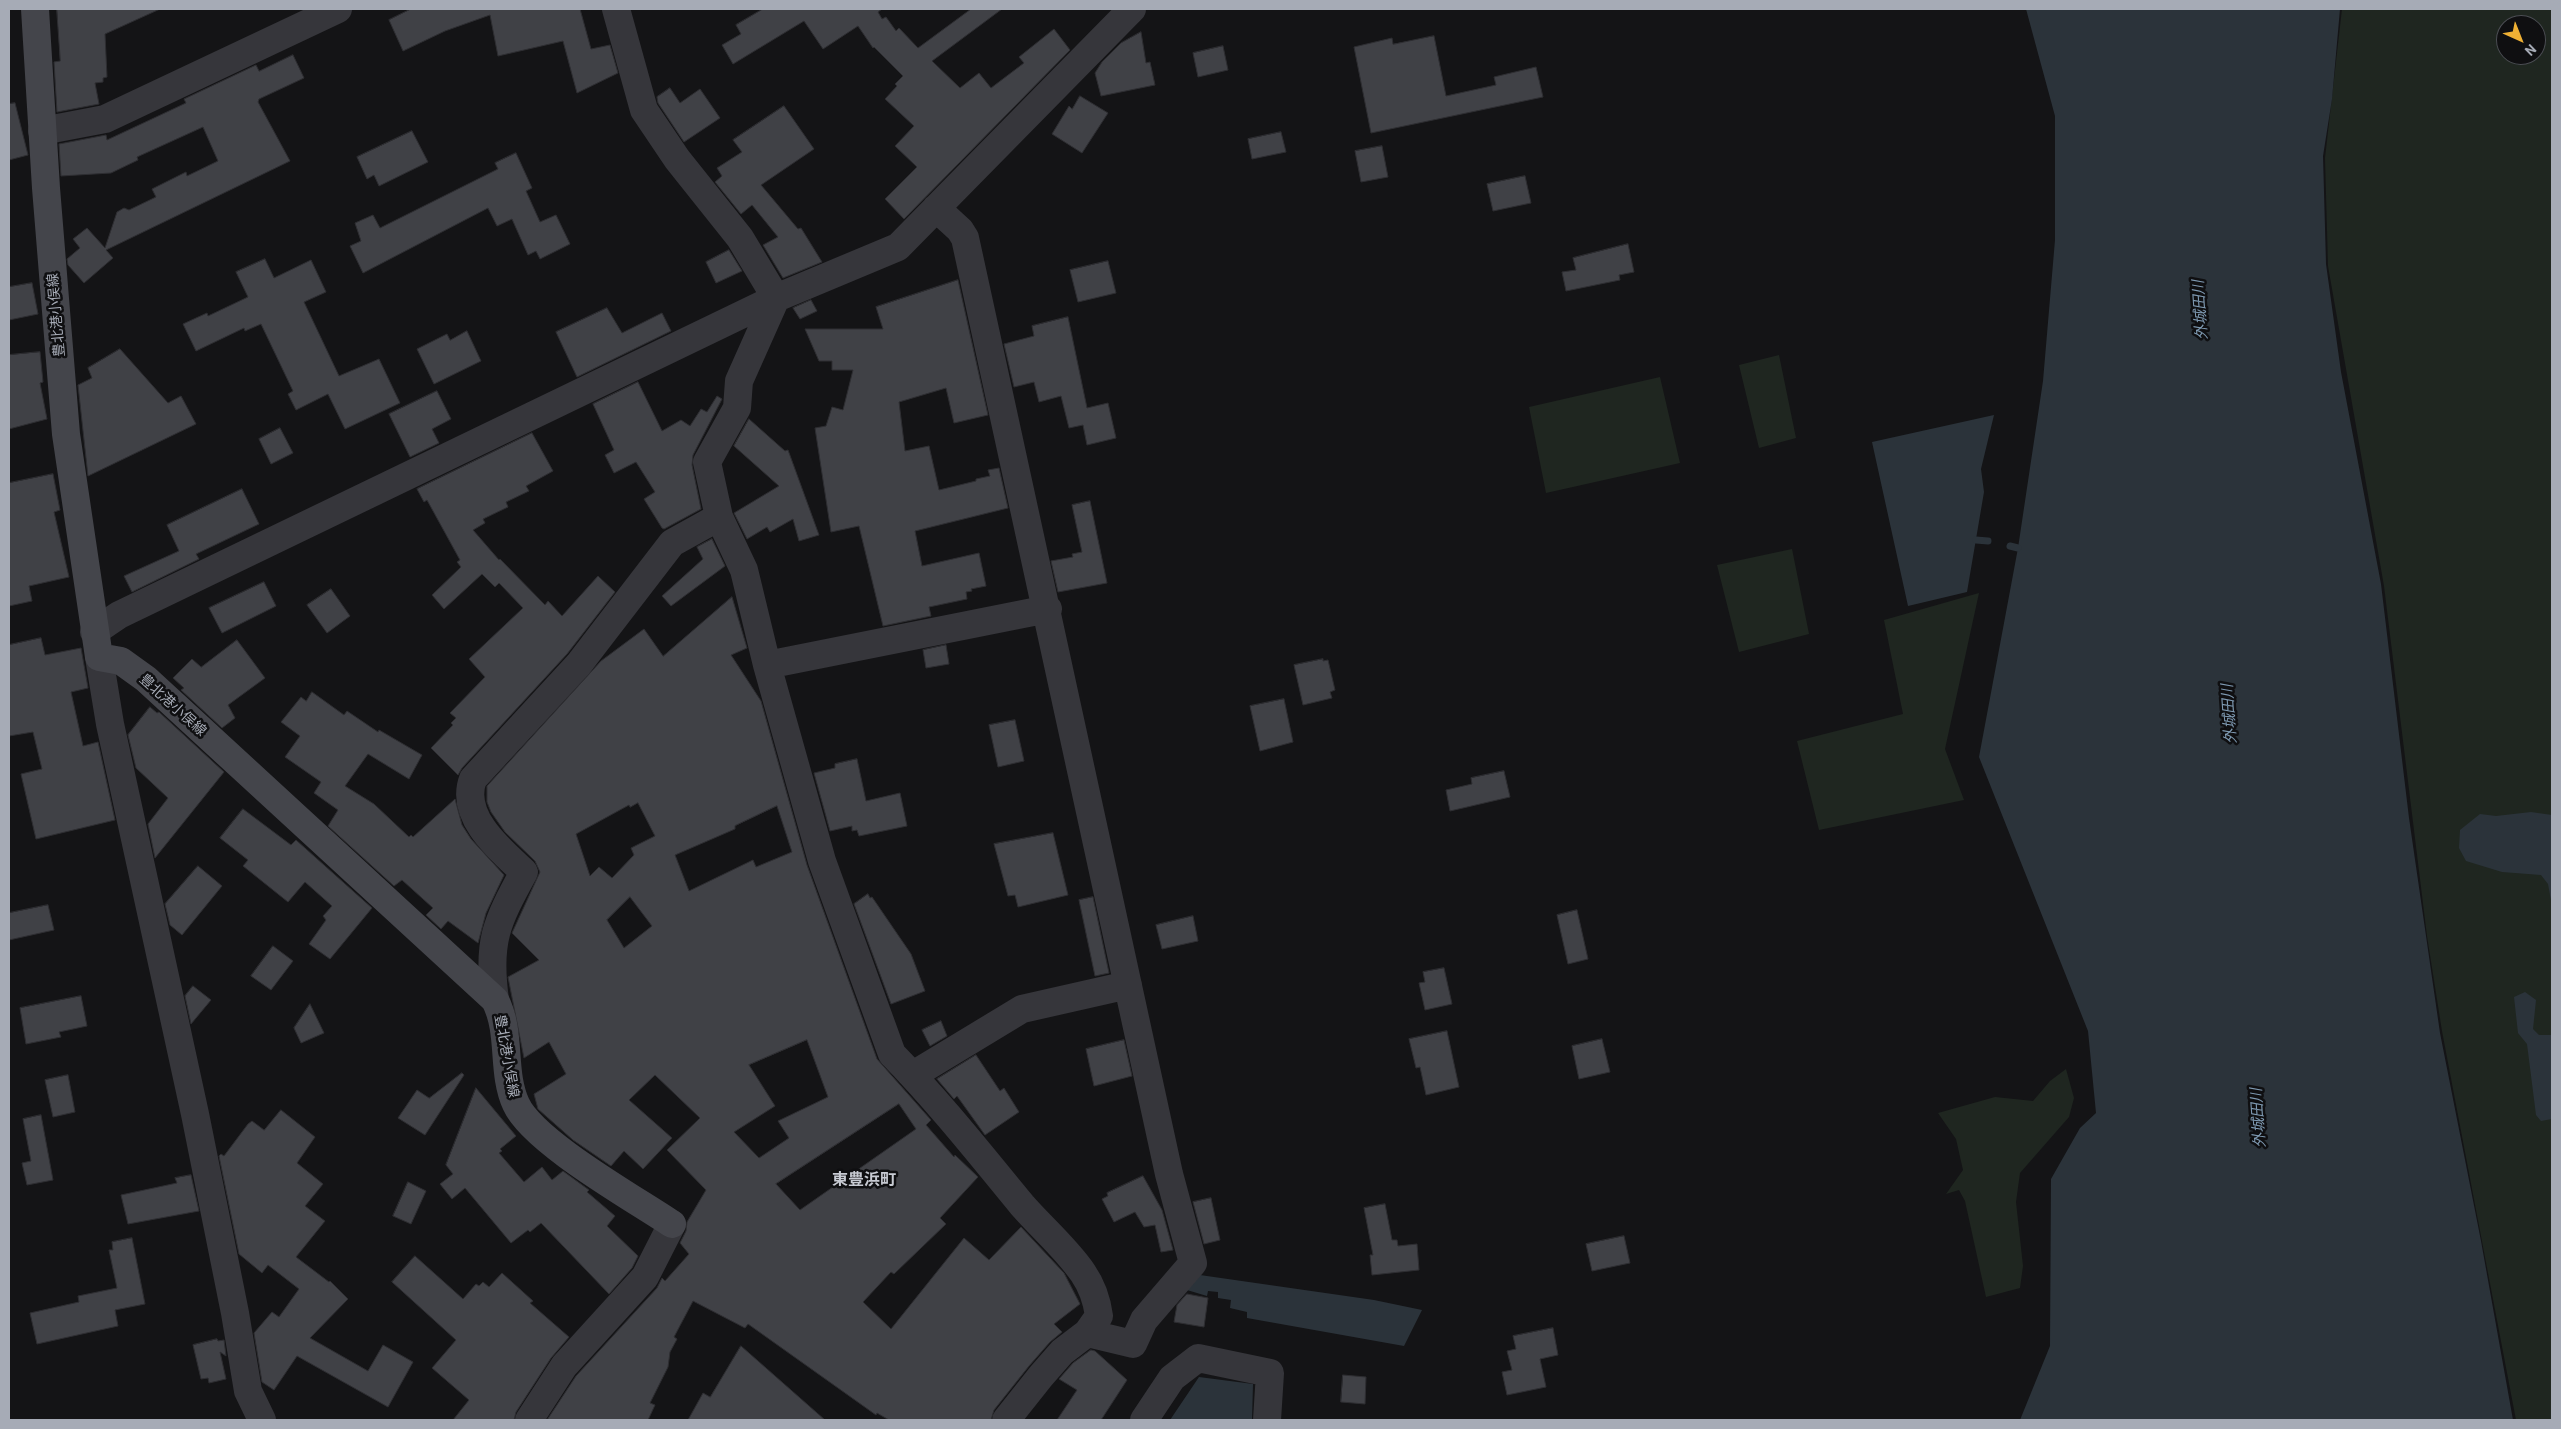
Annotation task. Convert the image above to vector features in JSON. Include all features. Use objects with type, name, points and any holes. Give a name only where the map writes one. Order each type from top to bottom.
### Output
[{"type":"main road","name":"豊北港小俣線","points":[[35,9],[42,131],[66,434],[96,644],[146,679],[494,1000],[504,1021],[509,1076],[516,1104],[532,1127],[559,1149],[672,1224]]},
{"type":"street","points":[[42,131],[105,119],[338,9]]},
{"type":"street","points":[[616,9],[644,110],[677,159],[740,238],[776,298]]},
{"type":"street","points":[[259,1419],[248,1391],[226,1266],[110,724],[96,644],[119,616],[776,298],[898,247],[1132,9]]},
{"type":"street","points":[[936,208],[965,238],[1048,610],[1169,1174],[1193,1263],[1144,1320],[1133,1344],[1087,1333]]},
{"type":"street","points":[[776,298],[739,381],[737,408],[707,462],[719,517],[744,570],[767,665],[822,861],[892,1054],[913,1075],[1084,1274],[1097,1302],[1099,1316],[1087,1333],[1062,1352],[1006,1420]]},
{"type":"street","points":[[494,1000],[491,975],[493,939],[498,921],[524,872],[497,847],[476,818],[470,789],[474,779],[579,664],[672,543],[719,517]]},
{"type":"street","points":[[767,665],[1048,610]]},
{"type":"street","points":[[913,1075],[1022,1009],[1128,985]]},
{"type":"street","points":[[529,1420],[564,1366],[645,1278],[672,1224]]},
{"type":"street","points":[[1144,1420],[1172,1378],[1198,1358],[1270,1373],[1267,1420]]},
{"type":"shaded area","points":[[2342,9],[2552,9],[2552,1420],[2516,1420],[2442,1031],[2427,936],[2384,586],[2328,266],[2325,158]]},
{"type":"shaded area","points":[[1779,355],[1796,438],[1759,448],[1739,365]]},
{"type":"shaded area","points":[[1660,377],[1680,463],[1546,493],[1529,407]]},
{"type":"shaded area","points":[[1792,549],[1809,634],[1739,652],[1717,565]]},
{"type":"shaded area","points":[[1979,593],[1945,749],[1964,800],[1819,830],[1797,741],[1903,714],[1884,620]]},
{"type":"shaded area","points":[[2066,1069],[2074,1098],[2069,1117],[2020,1173],[2016,1202],[2023,1266],[2020,1288],[1986,1297],[1965,1201],[1959,1190],[1946,1194],[1963,1170],[1956,1139],[1938,1113],[1995,1097],[2033,1101],[2050,1081]]},
{"type":"water","name":"外城田川","points":[[2026,9],[2340,9],[2332,99],[2323,156],[2326,264],[2341,372],[2381,584],[2409,818],[2440,1033],[2481,1241],[2513,1420],[2020,1420],[2050,1346],[2051,1179],[2080,1128],[2096,1113],[2088,1031],[1979,757],[2018,548],[2043,381],[2055,240],[2055,116]]},
{"type":"water","points":[[1994,415],[1981,469],[1984,492],[1967,592],[1908,606],[1872,442]]},
{"type":"water","points":[[2531,812],[2552,815],[2552,906],[2548,884],[2541,875],[2502,872],[2466,861],[2459,848],[2460,830],[2480,814],[2496,816]]},
{"type":"water","points":[[2525,992],[2536,1000],[2533,1029],[2539,1035],[2551,1035],[2552,1039],[2552,1119],[2541,1121],[2536,1115],[2527,1044],[2518,1033],[2514,997]]},
{"type":"water","points":[[1193,1274],[1374,1300],[1422,1310],[1404,1346],[1247,1318],[1247,1312],[1230,1308],[1231,1300],[1218,1298],[1218,1292],[1208,1291],[1207,1296],[1187,1290]]},
{"type":"water","points":[[1199,1377],[1253,1384],[1252,1420],[1170,1420]]},
{"type":"building","points":[[57,9],[160,9],[105,34],[107,77],[103,78],[103,82],[95,83],[99,104],[57,112],[54,62],[60,61]]},
{"type":"building","points":[[411,9],[580,9],[591,49],[610,45],[618,73],[577,93],[563,41],[498,56],[490,15],[445,31],[403,51],[389,20]]},
{"type":"building","points":[[763,9],[882,9],[878,12],[882,19],[886,17],[896,31],[899,28],[918,48],[971,9],[1002,9],[932,61],[960,88],[979,73],[991,88],[1024,63],[1019,57],[1054,29],[1070,50],[904,219],[885,199],[917,167],[895,146],[914,126],[885,99],[903,76],[873,48],[858,26],[823,49],[804,21],[733,64],[722,45],[741,34],[736,25]]},
{"type":"building","points":[[1141,32],[1146,63],[1150,62],[1155,85],[1101,96],[1095,73],[1102,62],[1121,43]]},
{"type":"building","points":[[1434,36],[1446,96],[1496,85],[1494,77],[1536,67],[1543,97],[1371,133],[1354,47],[1392,38],[1393,44]]},
{"type":"building","points":[[1223,46],[1228,70],[1198,77],[1193,53]]},
{"type":"building","points":[[293,55],[304,78],[259,99],[258,102],[290,161],[106,250],[113,258],[84,283],[68,265],[67,259],[80,248],[73,239],[87,228],[105,248],[117,212],[124,208],[129,210],[156,197],[152,189],[186,172],[187,176],[218,161],[203,127],[137,157],[138,160],[111,173],[61,176],[59,144],[106,135],[107,140],[186,103],[184,99],[256,65],[259,71]]},
{"type":"building","points":[[670,88],[680,103],[700,89],[720,118],[684,142],[658,103],[657,97]]},
{"type":"building","points":[[1080,96],[1108,113],[1082,153],[1052,134],[1069,106],[1072,109]]},
{"type":"building","points":[[15,103],[28,155],[9,160],[9,104]]},
{"type":"building","points":[[784,106],[814,149],[761,185],[798,229],[801,228],[822,262],[783,278],[763,245],[778,237],[752,205],[741,214],[715,182],[722,176],[717,168],[742,152],[733,140]]},
{"type":"building","points":[[412,131],[428,162],[379,186],[374,175],[367,179],[357,157]]},
{"type":"building","points":[[1281,132],[1286,152],[1252,159],[1248,139]]},
{"type":"building","points":[[1382,146],[1388,177],[1361,182],[1355,151]]},
{"type":"building","points":[[516,153],[532,188],[526,191],[540,222],[556,215],[570,244],[540,259],[536,251],[528,255],[512,219],[497,226],[488,208],[363,273],[350,246],[361,241],[355,223],[373,215],[380,228],[498,169],[495,163]]},
{"type":"building","points":[[1525,176],[1531,203],[1493,211],[1487,184]]},
{"type":"building","points":[[1628,244],[1634,272],[1619,275],[1620,280],[1566,291],[1562,272],[1576,270],[1573,258]]},
{"type":"building","points":[[729,250],[742,271],[716,283],[706,262]]},
{"type":"building","points":[[265,259],[274,278],[311,260],[326,292],[304,302],[339,376],[379,359],[400,403],[345,429],[328,394],[296,410],[288,394],[293,391],[261,324],[245,331],[244,328],[196,351],[183,324],[207,313],[208,316],[248,297],[236,272]]},
{"type":"building","points":[[1108,261],[1116,293],[1078,302],[1070,270]]},
{"type":"building","points":[[958,280],[988,415],[954,423],[946,388],[899,402],[905,451],[929,446],[939,490],[990,476],[988,470],[999,468],[1008,508],[915,531],[922,566],[979,553],[986,586],[966,592],[967,599],[929,607],[931,616],[883,626],[859,526],[831,532],[815,428],[826,426],[832,407],[843,410],[853,370],[832,370],[832,361],[819,361],[805,329],[883,329],[876,307]]},
{"type":"building","points":[[32,283],[38,314],[9,320],[9,287]]},
{"type":"building","points":[[811,300],[817,311],[800,319],[793,308]]},
{"type":"building","points":[[607,308],[622,333],[662,313],[671,331],[577,377],[556,332]]},
{"type":"building","points":[[1068,317],[1087,408],[1108,403],[1116,438],[1087,445],[1083,425],[1069,428],[1061,396],[1039,402],[1034,382],[1014,387],[1004,344],[1034,336],[1032,326]]},
{"type":"building","points":[[467,331],[481,361],[434,384],[417,349],[447,334],[450,340]]},
{"type":"building","points":[[120,349],[168,403],[181,396],[196,424],[88,476],[78,385],[92,378],[88,368]]},
{"type":"building","points":[[40,352],[43,382],[40,383],[47,419],[9,429],[9,355]]},
{"type":"building","points":[[638,382],[662,431],[681,420],[690,426],[701,409],[707,412],[717,396],[722,399],[693,455],[692,465],[701,509],[664,529],[644,499],[655,492],[636,462],[614,473],[605,455],[614,450],[593,404]]},
{"type":"building","points":[[437,391],[451,419],[432,429],[439,443],[410,457],[389,414]]},
{"type":"building","points":[[749,419],[785,451],[788,450],[819,535],[799,541],[793,519],[770,532],[767,527],[747,539],[734,513],[779,486],[734,446]]},
{"type":"building","points":[[280,428],[293,453],[271,464],[259,439]]},
{"type":"building","points":[[532,433],[553,471],[526,486],[529,491],[506,502],[508,507],[483,519],[485,523],[473,530],[499,560],[545,605],[548,601],[562,616],[598,576],[615,592],[567,654],[462,768],[458,775],[431,748],[453,725],[451,723],[456,718],[450,713],[485,677],[469,659],[523,608],[499,583],[495,587],[482,574],[444,609],[432,595],[461,567],[457,562],[460,560],[427,500],[424,502],[417,489]]},
{"type":"building","points":[[53,474],[60,510],[54,512],[69,577],[29,586],[32,601],[9,606],[9,483]]},
{"type":"building","points":[[242,489],[259,524],[196,554],[199,559],[132,592],[124,576],[179,551],[167,525]]},
{"type":"building","points":[[1090,501],[1107,583],[1058,592],[1051,561],[1073,557],[1072,554],[1082,552],[1072,505]]},
{"type":"building","points":[[712,539],[725,566],[671,606],[662,596],[703,559],[697,547]]},
{"type":"building","points":[[264,582],[276,606],[222,633],[209,608]]},
{"type":"building","points":[[331,589],[350,616],[327,633],[307,605]]},
{"type":"building","points":[[732,597],[747,648],[731,655],[761,701],[807,865],[877,1059],[931,1120],[926,1125],[954,1157],[955,1155],[978,1177],[940,1218],[946,1224],[894,1274],[891,1272],[863,1302],[891,1329],[964,1238],[989,1260],[1021,1227],[1064,1273],[1080,1304],[1054,1324],[1062,1332],[1050,1342],[1029,1366],[994,1410],[991,1420],[889,1420],[877,1413],[876,1415],[748,1324],[745,1328],[693,1301],[674,1337],[677,1339],[670,1352],[668,1367],[650,1403],[655,1405],[648,1420],[547,1420],[576,1376],[657,1288],[662,1278],[665,1281],[689,1254],[680,1243],[686,1231],[687,1222],[706,1190],[667,1150],[700,1118],[655,1075],[629,1100],[672,1138],[643,1169],[624,1151],[611,1166],[573,1140],[538,1109],[534,1094],[566,1074],[549,1042],[524,1058],[508,977],[539,960],[512,933],[540,872],[535,861],[505,832],[491,812],[487,802],[487,786],[601,661],[644,629],[663,656]],"holes":[[[638,803],[655,836],[631,848],[634,855],[612,878],[599,867],[590,876],[576,834],[629,805],[630,807]],[[777,806],[792,852],[756,867],[753,860],[689,891],[675,855],[735,829],[735,826]],[[630,897],[652,926],[624,948],[607,920]],[[807,1040],[828,1097],[778,1121],[789,1138],[759,1158],[734,1132],[775,1106],[749,1065]],[[899,1104],[916,1129],[800,1210],[776,1184]]]},
{"type":"building","points":[[41,638],[45,655],[81,648],[88,688],[71,692],[83,746],[98,742],[115,820],[36,839],[21,774],[42,769],[33,732],[9,736],[9,645]]},
{"type":"building","points":[[237,640],[265,678],[228,705],[235,718],[222,728],[181,690],[184,688],[173,678],[192,659],[201,667]]},
{"type":"building","points":[[946,645],[949,664],[926,668],[923,650]]},
{"type":"building","points":[[1323,659],[1323,661],[1328,660],[1335,690],[1330,692],[1332,698],[1303,705],[1294,665]]},
{"type":"building","points":[[312,692],[344,715],[347,711],[378,732],[379,730],[422,755],[409,779],[368,754],[345,786],[374,804],[409,837],[411,835],[413,837],[455,799],[462,825],[471,839],[504,875],[486,913],[478,943],[448,921],[441,929],[426,915],[433,908],[402,880],[394,886],[328,826],[338,810],[314,793],[321,782],[285,757],[300,736],[281,722],[301,697],[306,701]]},
{"type":"building","points":[[1284,699],[1293,742],[1260,751],[1250,706]]},
{"type":"building","points":[[150,707],[157,713],[159,712],[224,772],[155,858],[148,824],[168,798],[136,768],[128,735]]},
{"type":"building","points":[[1015,720],[1024,761],[998,767],[989,725]]},
{"type":"building","points":[[857,759],[866,801],[900,793],[907,826],[859,836],[857,830],[852,831],[852,826],[830,831],[814,773],[835,768],[835,764]]},
{"type":"building","points":[[1504,771],[1510,797],[1450,811],[1446,790],[1472,784],[1471,778]]},
{"type":"building","points":[[243,809],[291,845],[296,840],[372,908],[330,959],[309,944],[326,920],[323,916],[332,906],[305,882],[288,902],[243,866],[248,860],[220,838]]},
{"type":"building","points":[[1053,833],[1068,895],[1018,907],[1015,895],[1008,896],[994,844]]},
{"type":"building","points":[[198,866],[222,886],[182,935],[170,925],[165,904]]},
{"type":"building","points":[[868,894],[870,898],[872,897],[911,954],[925,991],[891,1004],[854,904]]},
{"type":"building","points":[[1093,897],[1109,973],[1095,976],[1079,900]]},
{"type":"building","points":[[48,905],[54,930],[9,940],[9,913]]},
{"type":"building","points":[[1577,910],[1588,959],[1568,964],[1557,915]]},
{"type":"building","points":[[1193,916],[1198,941],[1162,949],[1156,925]]},
{"type":"building","points":[[273,946],[293,961],[271,990],[251,976]]},
{"type":"building","points":[[1444,968],[1452,1004],[1425,1010],[1419,983],[1425,982],[1423,972]]},
{"type":"building","points":[[193,986],[211,1000],[191,1024],[185,996]]},
{"type":"building","points":[[81,996],[87,1026],[59,1032],[61,1037],[26,1044],[20,1008]]},
{"type":"building","points":[[310,1004],[324,1033],[301,1043],[294,1028]]},
{"type":"building","points":[[941,1021],[947,1036],[930,1046],[922,1030]]},
{"type":"building","points":[[1447,1031],[1459,1087],[1426,1095],[1420,1067],[1416,1068],[1409,1039]]},
{"type":"building","points":[[1602,1039],[1610,1072],[1579,1079],[1572,1046]]},
{"type":"building","points":[[1124,1040],[1132,1076],[1094,1086],[1086,1049]]},
{"type":"building","points":[[976,1055],[1000,1091],[1004,1088],[1019,1112],[985,1135],[957,1096],[954,1099],[937,1079]]},
{"type":"building","points":[[462,1073],[464,1075],[425,1135],[398,1118],[417,1090],[429,1098]]},
{"type":"building","points":[[68,1075],[75,1112],[53,1117],[45,1080]]},
{"type":"building","points":[[476,1088],[516,1136],[500,1149],[502,1151],[499,1153],[524,1182],[542,1167],[552,1180],[563,1171],[589,1190],[587,1192],[615,1216],[607,1226],[638,1256],[632,1268],[609,1294],[541,1223],[511,1243],[465,1188],[452,1199],[440,1184],[453,1174],[446,1165]]},
{"type":"building","points":[[281,1110],[315,1137],[297,1163],[323,1184],[305,1206],[325,1221],[296,1257],[330,1281],[348,1299],[310,1338],[368,1371],[383,1345],[413,1362],[388,1407],[297,1356],[274,1390],[262,1382],[254,1333],[272,1312],[279,1317],[299,1289],[268,1265],[262,1273],[239,1254],[219,1156],[221,1154],[224,1156],[252,1121],[264,1130]]},
{"type":"building","points":[[41,1115],[53,1180],[27,1185],[22,1163],[31,1161],[23,1119]]},
{"type":"building","points":[[191,1175],[199,1211],[128,1224],[121,1195],[177,1183],[175,1178]]},
{"type":"building","points":[[1143,1176],[1162,1210],[1173,1250],[1161,1252],[1155,1225],[1144,1227],[1135,1212],[1114,1222],[1102,1199],[1108,1196],[1107,1193]]},
{"type":"building","points":[[408,1182],[426,1191],[411,1224],[393,1216]]},
{"type":"building","points":[[1211,1198],[1220,1240],[1204,1244],[1193,1202]]},
{"type":"building","points":[[1385,1204],[1392,1240],[1397,1240],[1398,1246],[1417,1244],[1419,1270],[1372,1275],[1370,1255],[1373,1255],[1364,1208]]},
{"type":"building","points":[[1624,1236],[1630,1263],[1592,1271],[1586,1244]]},
{"type":"building","points":[[132,1238],[145,1304],[115,1310],[118,1326],[37,1344],[30,1313],[79,1302],[78,1296],[117,1288],[109,1250],[113,1250],[112,1242]]},
{"type":"building","points":[[415,1256],[463,1299],[476,1284],[479,1286],[483,1282],[489,1287],[502,1273],[533,1301],[530,1303],[569,1337],[551,1358],[516,1412],[514,1420],[453,1420],[469,1400],[432,1368],[456,1340],[392,1282]]},
{"type":"building","points":[[1187,1294],[1208,1298],[1204,1327],[1174,1322],[1177,1305]]},
{"type":"building","points":[[1553,1328],[1558,1355],[1540,1359],[1546,1387],[1507,1395],[1502,1372],[1512,1370],[1507,1351],[1516,1349],[1513,1336]]},
{"type":"building","points":[[217,1339],[218,1341],[224,1340],[226,1356],[220,1352],[226,1379],[209,1383],[208,1378],[201,1379],[193,1345]]},
{"type":"building","points":[[741,1346],[825,1420],[688,1420],[703,1393],[710,1397]]},
{"type":"building","points":[[1091,1350],[1095,1351],[1127,1380],[1101,1420],[1057,1420],[1077,1390],[1059,1379],[1073,1363]]},
{"type":"building","points":[[1343,1375],[1366,1377],[1365,1404],[1341,1402]]},
{"type":"waterway","points":[[1976,540],[1988,541]]},
{"type":"waterway","points":[[2010,546],[2018,548]]},
{"type":"district","name":"東豊浜町","points":[[864,1180]]}]
